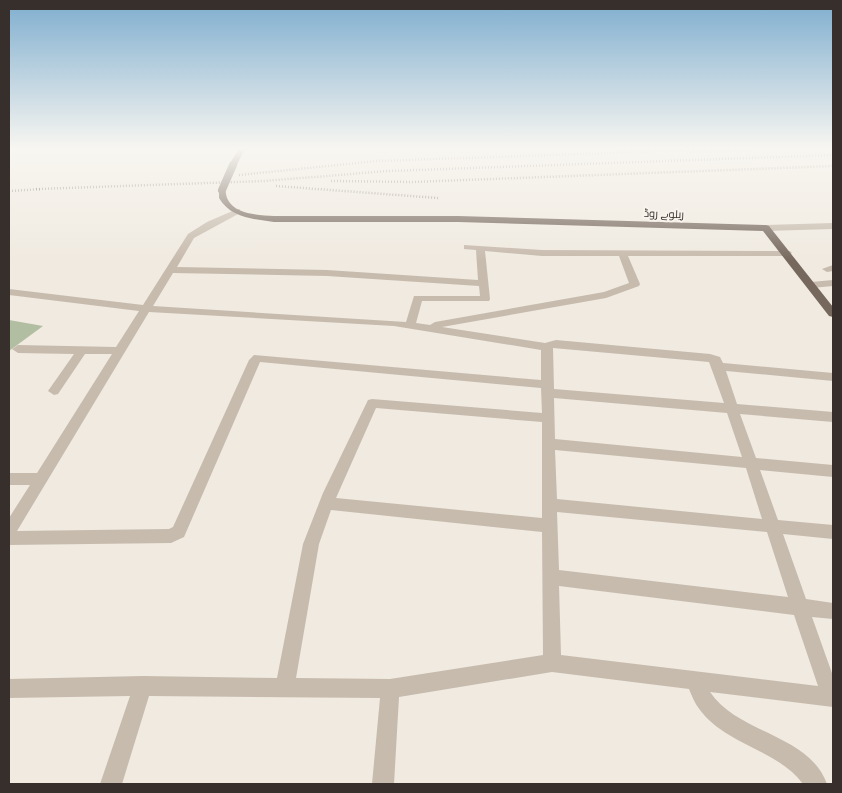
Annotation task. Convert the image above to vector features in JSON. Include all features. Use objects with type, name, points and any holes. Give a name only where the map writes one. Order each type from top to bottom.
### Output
[{"type":"main road","points":[[223,187],[222,197],[227,206],[238,211]]},
{"type":"main road","name":"ریلوے روڈ","points":[[238,211],[251,216],[274,219],[458,219],[766,228]]},
{"type":"main road","points":[[766,228],[833,314]]},
{"type":"street","points":[[9,531],[190,236],[238,211]]},
{"type":"street","name":"ریلوے روڈ","points":[[766,228],[833,226]]},
{"type":"street","points":[[468,247],[542,253],[787,253]]},
{"type":"street","points":[[410,325],[418,298],[485,299],[480,248]]},
{"type":"street","points":[[422,327],[606,294],[635,284],[622,253]]},
{"type":"street","points":[[169,270],[327,273],[484,282]]},
{"type":"street","points":[[810,285],[833,284]]},
{"type":"street","points":[[9,292],[146,309],[410,325],[547,348]]},
{"type":"street","points":[[9,689],[144,686],[390,688],[552,663],[832,697],[716,360],[556,344],[550,344],[547,348],[552,663]]},
{"type":"street","points":[[18,349],[120,351]]},
{"type":"street","points":[[54,392],[82,350]]},
{"type":"street","points":[[9,538],[171,536],[179,532],[254,360],[258,358],[833,417]]},
{"type":"street","points":[[719,367],[833,377]]},
{"type":"street","points":[[285,686],[311,544],[326,503],[372,403],[549,418]]},
{"type":"street","points":[[550,444],[833,471]]},
{"type":"street","points":[[9,479],[40,479]]},
{"type":"street","points":[[326,503],[551,526]]},
{"type":"street","points":[[550,505],[833,532]]},
{"type":"street","points":[[551,577],[833,610]]},
{"type":"street","points":[[695,681],[708,705],[722,717],[798,763],[816,784]]},
{"type":"street","points":[[111,784],[144,686]]},
{"type":"street","points":[[383,784],[390,688]]},
{"type":"green space","points":[[9,320],[43,326],[9,351]]},
{"type":"railway","points":[[36,189],[93,187]]},
{"type":"railway","points":[[290,187],[438,198]]},
{"type":"railway","points":[[9,191],[42,189]]}]
